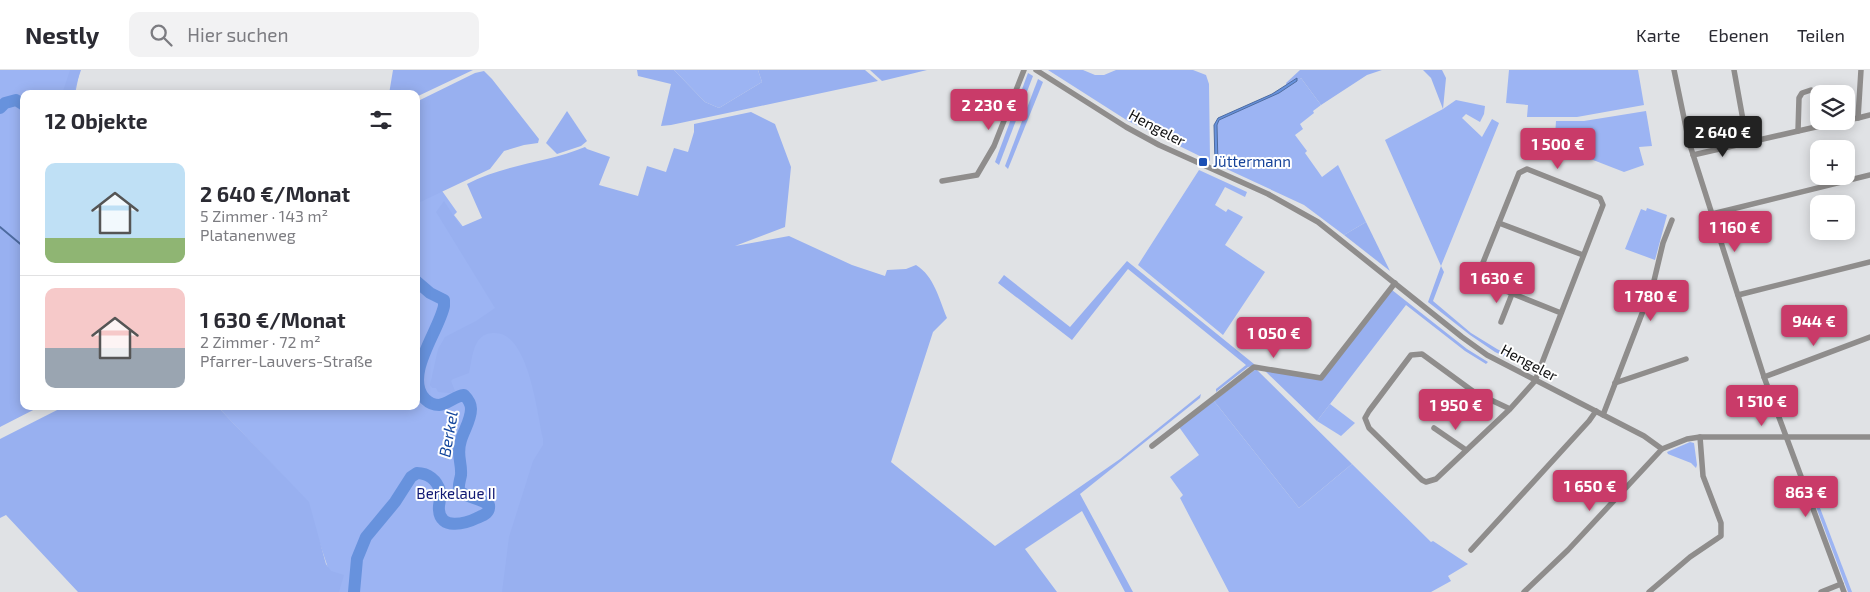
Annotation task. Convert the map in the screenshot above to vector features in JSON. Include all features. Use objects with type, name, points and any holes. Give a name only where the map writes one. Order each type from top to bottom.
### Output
[{"type":"street","points":[[942,181],[977,175],[994,146],[1024,70]]},
{"type":"street","name":"Hengeler","points":[[1036,70],[1126,127],[1159,145],[1294,207],[1318,222],[1481,350],[1535,381],[1644,436],[1662,449]]},
{"type":"street","points":[[1674,70],[1683,118],[1693,155],[1764,377],[1844,592]]},
{"type":"street","points":[[1734,70],[1747,142]]},
{"type":"street","points":[[1858,118],[1861,70]]},
{"type":"street","points":[[1798,131],[1799,98],[1802,94],[1810,90]]},
{"type":"street","points":[[1855,118],[1870,115]]},
{"type":"street","points":[[1693,155],[1810,128]]},
{"type":"street","points":[[1510,409],[1474,392],[1422,354],[1411,355],[1368,411],[1365,418],[1369,428],[1426,482],[1436,479],[1510,409],[1535,381],[1603,205],[1600,198],[1527,169],[1519,173],[1480,270],[1482,281],[1561,313]]},
{"type":"street","points":[[1712,214],[1870,175]]},
{"type":"street","points":[[1602,415],[1653,285],[1663,243],[1672,220]]},
{"type":"street","points":[[1499,223],[1583,255]]},
{"type":"street","points":[[1738,295],[1870,262]]},
{"type":"street","points":[[1152,446],[1254,367],[1321,378],[1395,283]]},
{"type":"street","points":[[1501,322],[1512,294]]},
{"type":"street","points":[[1764,377],[1870,337]]},
{"type":"street","points":[[1615,382],[1686,359]]},
{"type":"street","points":[[1471,550],[1596,411]]},
{"type":"street","points":[[1434,428],[1466,450]]},
{"type":"street","points":[[1524,592],[1574,544],[1662,449],[1687,439],[1700,437],[1870,437]]},
{"type":"street","points":[[1649,592],[1690,557],[1722,536],[1721,523],[1704,476],[1700,437]]},
{"type":"street","points":[[1821,592],[1841,584]]},
{"type":"green space","points":[[0,70],[80,70],[76,90],[20,90],[20,285],[0,258]]},
{"type":"green space","points":[[674,70],[758,70],[762,82],[719,108],[705,102]]},
{"type":"green space","points":[[1048,70],[1083,70],[1095,75],[1104,75],[1116,70],[1193,70],[1206,75],[1209,84],[1210,161],[1128,121]]},
{"type":"green space","points":[[1509,70],[1638,70],[1644,105],[1577,117],[1527,117],[1528,105],[1506,103]]},
{"type":"green space","points":[[1301,78],[1321,105],[1300,124],[1303,129],[1295,135],[1322,177],[1338,165],[1366,222],[1344,235],[1304,205],[1218,165],[1217,125],[1219,120],[1279,93]]},
{"type":"green space","points":[[1456,100],[1485,106],[1480,122],[1466,114],[1462,118],[1482,137],[1492,119],[1499,123],[1441,266],[1385,140]]},
{"type":"green space","points":[[1646,111],[1652,146],[1639,147],[1644,165],[1624,172],[1552,144],[1555,136],[1556,121],[1584,121]]},
{"type":"green space","name":"Berkelaue II","points":[[420,155],[457,212],[454,215],[488,259],[560,311],[531,592],[336,592],[305,499],[221,410],[420,410]]},
{"type":"green space","points":[[1199,170],[1247,192],[1245,197],[1225,187],[1215,205],[1226,212],[1228,209],[1243,217],[1225,245],[1265,272],[1223,335],[1138,265]]},
{"type":"green space","points":[[1647,208],[1667,215],[1655,260],[1625,249],[1641,209],[1646,211]]},
{"type":"green space","points":[[1214,401],[1299,508],[1352,464],[1431,542],[1433,541],[1468,564],[1448,576],[1451,581],[1431,592],[1229,592],[1180,498],[1183,495],[1170,477],[1199,455],[1179,427]]},
{"type":"green space","points":[[1330,404],[1355,423],[1341,436],[1317,421]]},
{"type":"green space","points":[[1690,442],[1694,443],[1696,468],[1691,463],[1667,452]]},
{"type":"green space","points":[[1809,479],[1852,592],[1848,592],[1806,480]]},
{"type":"shaded area","points":[[70,70],[81,70],[74,90],[63,90]]},
{"type":"shaded area","points":[[393,70],[473,70],[420,95],[420,90],[390,90]]},
{"type":"shaded area","points":[[637,70],[674,70],[705,102],[719,108],[762,82],[758,70],[865,70],[878,81],[661,126],[671,84],[638,76]]},
{"type":"shaded area","points":[[870,70],[927,70],[882,81]]},
{"type":"shaded area","points":[[1300,70],[1382,70],[1367,75],[1321,105],[1301,78],[1287,85],[1286,83]]},
{"type":"shaded area","points":[[1423,70],[1442,70],[1446,78],[1443,109],[1431,78]]},
{"type":"shaded area","points":[[484,71],[492,79],[539,139],[538,143],[504,151],[490,169],[420,202],[420,100],[475,73]]},
{"type":"shaded area","points":[[1028,73],[1033,76],[999,165],[995,162]]},
{"type":"shaded area","points":[[1297,78],[1297,81],[1279,93],[1219,120],[1217,125],[1218,165],[1215,163],[1214,125],[1218,118],[1272,94]]},
{"type":"shaded area","points":[[1038,79],[1043,82],[1008,169],[1005,166]]},
{"type":"shaded area","points":[[567,111],[587,141],[581,146],[557,154],[546,143]]},
{"type":"shaded area","points":[[751,112],[775,124],[791,167],[785,227],[735,246],[789,236],[852,265],[885,276],[887,270],[906,269],[916,265],[927,275],[935,288],[947,318],[933,332],[891,462],[995,546],[1120,459],[1201,394],[1200,398],[1080,494],[1133,592],[1125,592],[1082,511],[1025,549],[1057,592],[502,592],[509,537],[533,461],[543,445],[543,439],[530,377],[524,360],[516,346],[507,337],[495,333],[482,336],[475,346],[469,373],[451,381],[455,391],[450,393],[438,392],[436,388],[432,388],[430,385],[438,349],[445,337],[476,321],[495,308],[436,212],[444,201],[461,227],[482,218],[467,184],[496,172],[556,157],[585,147],[610,157],[599,185],[638,196],[647,166],[666,172],[674,148],[688,152],[694,132],[694,124]]},
{"type":"shaded area","points":[[1366,222],[1390,271],[1344,235]]},
{"type":"shaded area","points":[[0,229],[20,246],[20,410],[33,410],[0,427]]},
{"type":"shaded area","points":[[1127,261],[1254,364],[1254,366],[1248,367],[1216,392],[1216,389],[1246,365],[1128,269],[1072,340],[998,283],[1004,275],[1070,327]]},
{"type":"shaded area","points":[[1441,266],[1444,272],[1433,301],[1471,333],[1532,367],[1528,368],[1495,352],[1428,302]]},
{"type":"shaded area","points":[[1392,290],[1467,349],[1488,362],[1486,364],[1465,351],[1406,305],[1317,421],[1264,370],[1322,380]]},
{"type":"shaded area","points":[[1256,369],[1352,464],[1299,508],[1214,401]]},
{"type":"shaded area","points":[[57,410],[221,410],[309,502],[326,564],[331,571],[344,575],[339,592],[78,592],[6,515],[0,518],[0,439]]},
{"type":"waterway","name":"Berkel","points":[[0,108],[5,103],[16,100],[20,102]]},
{"type":"waterway","points":[[0,227],[20,244]]},
{"type":"waterway","name":"Berkel","points":[[420,284],[430,293],[444,300],[444,306],[420,366]]},
{"type":"waterway","name":"Berkel","points":[[354,592],[357,559],[366,537],[395,502],[411,477],[417,473],[428,476],[439,487],[440,516],[444,521],[454,524],[460,523],[482,516],[489,510],[489,505],[459,491],[461,475],[460,445],[471,413],[470,403],[464,395],[435,405],[425,399],[420,391]]},
{"type":"place","name":"Jüttermann","points":[[1203,162]]}]
